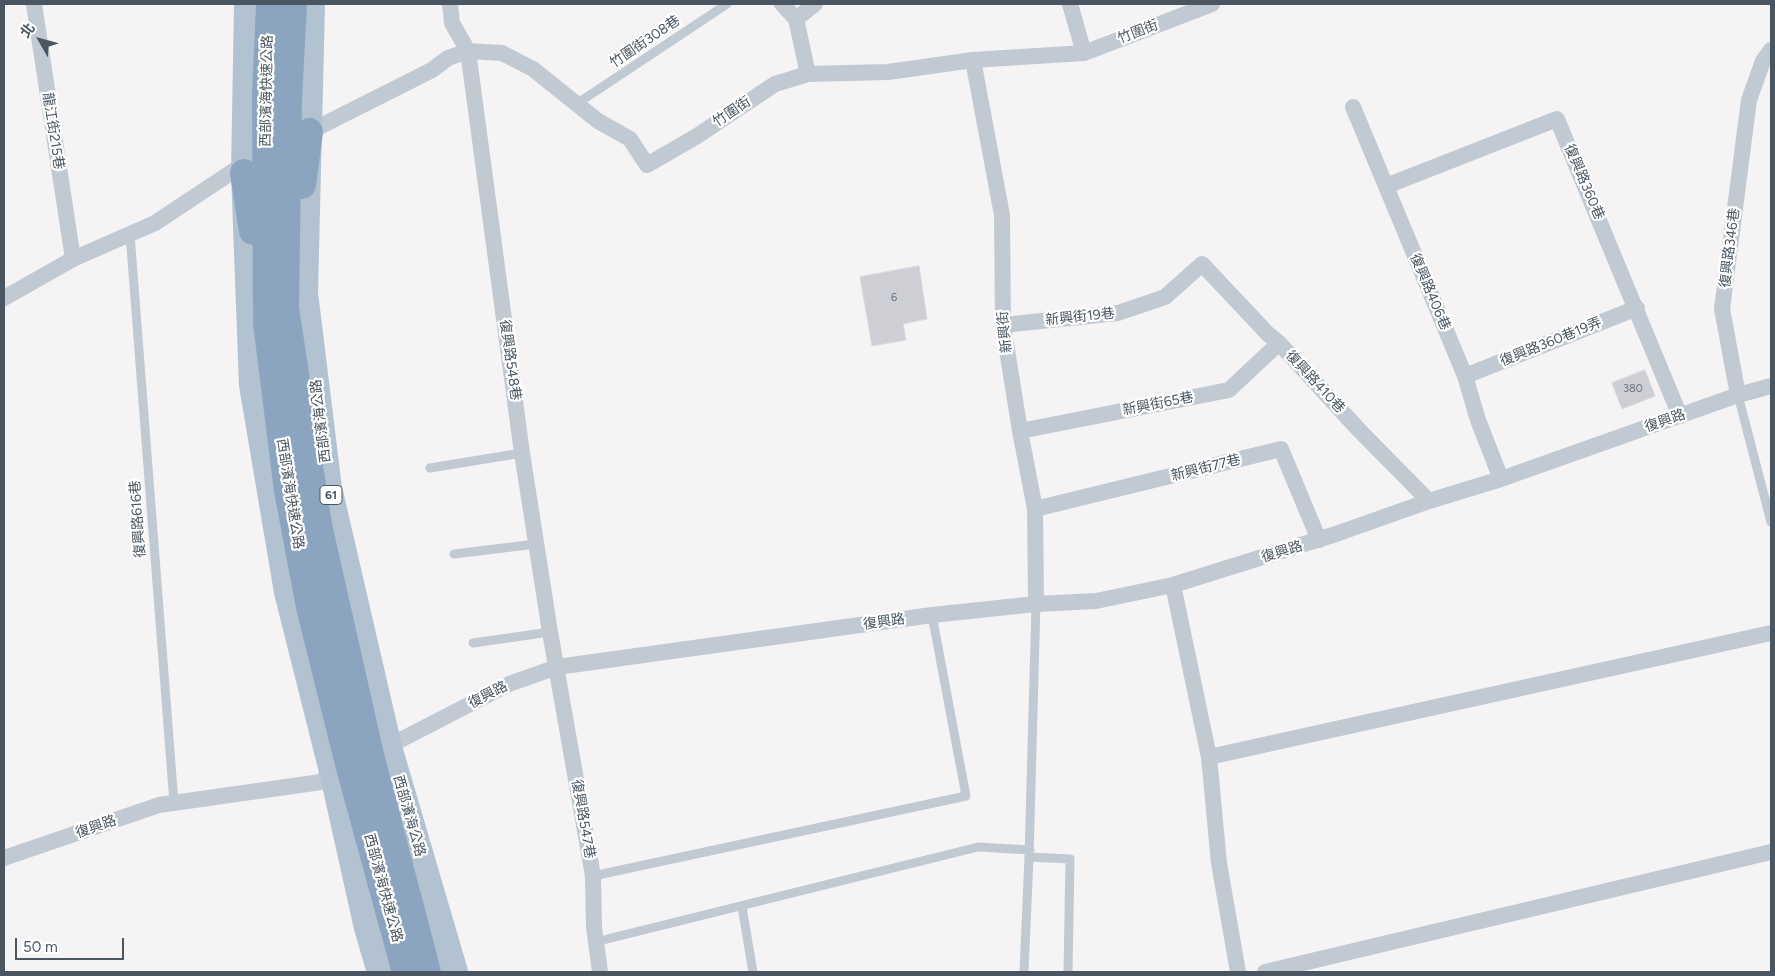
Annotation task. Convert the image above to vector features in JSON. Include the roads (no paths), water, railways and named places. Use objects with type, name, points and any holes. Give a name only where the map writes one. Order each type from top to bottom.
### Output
[{"type":"highway","name":"西部濱海快速公路","points":[[270,4],[266,95],[276,315],[318,525],[360,759],[406,972]]},
{"type":"highway","name":"西部濱海快速公路","points":[[276,315],[292,4]]},
{"type":"highway","points":[[276,315],[309,132]]},
{"type":"highway","points":[[244,169],[276,315]]},
{"type":"highway","name":"西部濱海快速公路","points":[[360,759],[427,972]]},
{"type":"main road","name":"西部濱海公路","points":[[247,4],[244,169],[252,384],[287,592],[455,972]]},
{"type":"main road","name":"西部濱海公路","points":[[312,4],[305,293],[360,759],[367,928],[380,972]]},
{"type":"street","name":"龍江街215巷","points":[[34,4],[73,259]]},
{"type":"street","points":[[450,4],[452,23],[468,51]]},
{"type":"street","points":[[782,4],[796,19],[808,74]]},
{"type":"street","points":[[796,19],[816,4]]},
{"type":"street","points":[[1070,4],[1084,53]]},
{"type":"street","name":"竹圍街","points":[[309,132],[432,70],[448,58],[468,51],[502,53],[533,69],[578,103],[598,121],[630,138],[647,165],[697,136],[774,84],[808,74],[888,72],[972,60],[1084,53],[1212,4]]},
{"type":"street","name":"復興路346巷","points":[[1738,395],[1722,309],[1749,100],[1763,61],[1771,50]]},
{"type":"street","name":"復興路548巷","points":[[468,51],[522,453],[557,668]]},
{"type":"street","name":"新興街","points":[[972,60],[1002,216],[1002,326],[1036,509],[1036,604]]},
{"type":"street","name":"復興路406巷","points":[[1352,107],[1465,376],[1478,420],[1501,479]]},
{"type":"street","name":"復興路360巷","points":[[1386,186],[1557,119],[1637,308],[1680,416]]},
{"type":"street","points":[[4,298],[73,259],[155,224],[244,169]]},
{"type":"street","name":"新興街19巷","points":[[1002,326],[1118,314],[1165,297],[1202,264]]},
{"type":"street","name":"復興路410巷","points":[[1202,264],[1429,501]]},
{"type":"street","name":"復興路360巷19弄","points":[[1465,376],[1637,308]]},
{"type":"street","name":"新興街65巷","points":[[1020,431],[1229,390],[1279,343]]},
{"type":"street","name":"復興路","points":[[4,858],[160,805],[321,782],[360,759],[509,684],[557,668],[932,615],[1036,604],[1096,601],[1173,585],[1319,540],[1429,501],[1501,479],[1738,395],[1771,386]]},
{"type":"street","name":"新興街77巷","points":[[1036,509],[1281,449],[1319,540]]},
{"type":"street","points":[[1173,585],[1209,757],[1219,863],[1238,972]]},
{"type":"street","points":[[1209,757],[1771,633]]},
{"type":"street","name":"復興路547巷","points":[[557,668],[593,876],[595,942],[600,972]]},
{"type":"street","points":[[1265,972],[1771,852]]},
{"type":"lane","name":"竹圍街308巷","points":[[578,103],[727,4]]},
{"type":"lane","name":"復興路616巷","points":[[130,234],[174,803]]},
{"type":"lane","points":[[1738,395],[1771,522]]},
{"type":"lane","points":[[430,468],[522,453]]},
{"type":"lane","points":[[454,554],[536,544]]},
{"type":"lane","points":[[1024,972],[1030,853],[1036,604]]},
{"type":"lane","points":[[593,876],[966,796],[932,615]]},
{"type":"lane","points":[[473,643],[550,632]]},
{"type":"lane","points":[[595,942],[978,847],[1070,859],[1068,972]]},
{"type":"lane","points":[[742,906],[753,972]]}]
